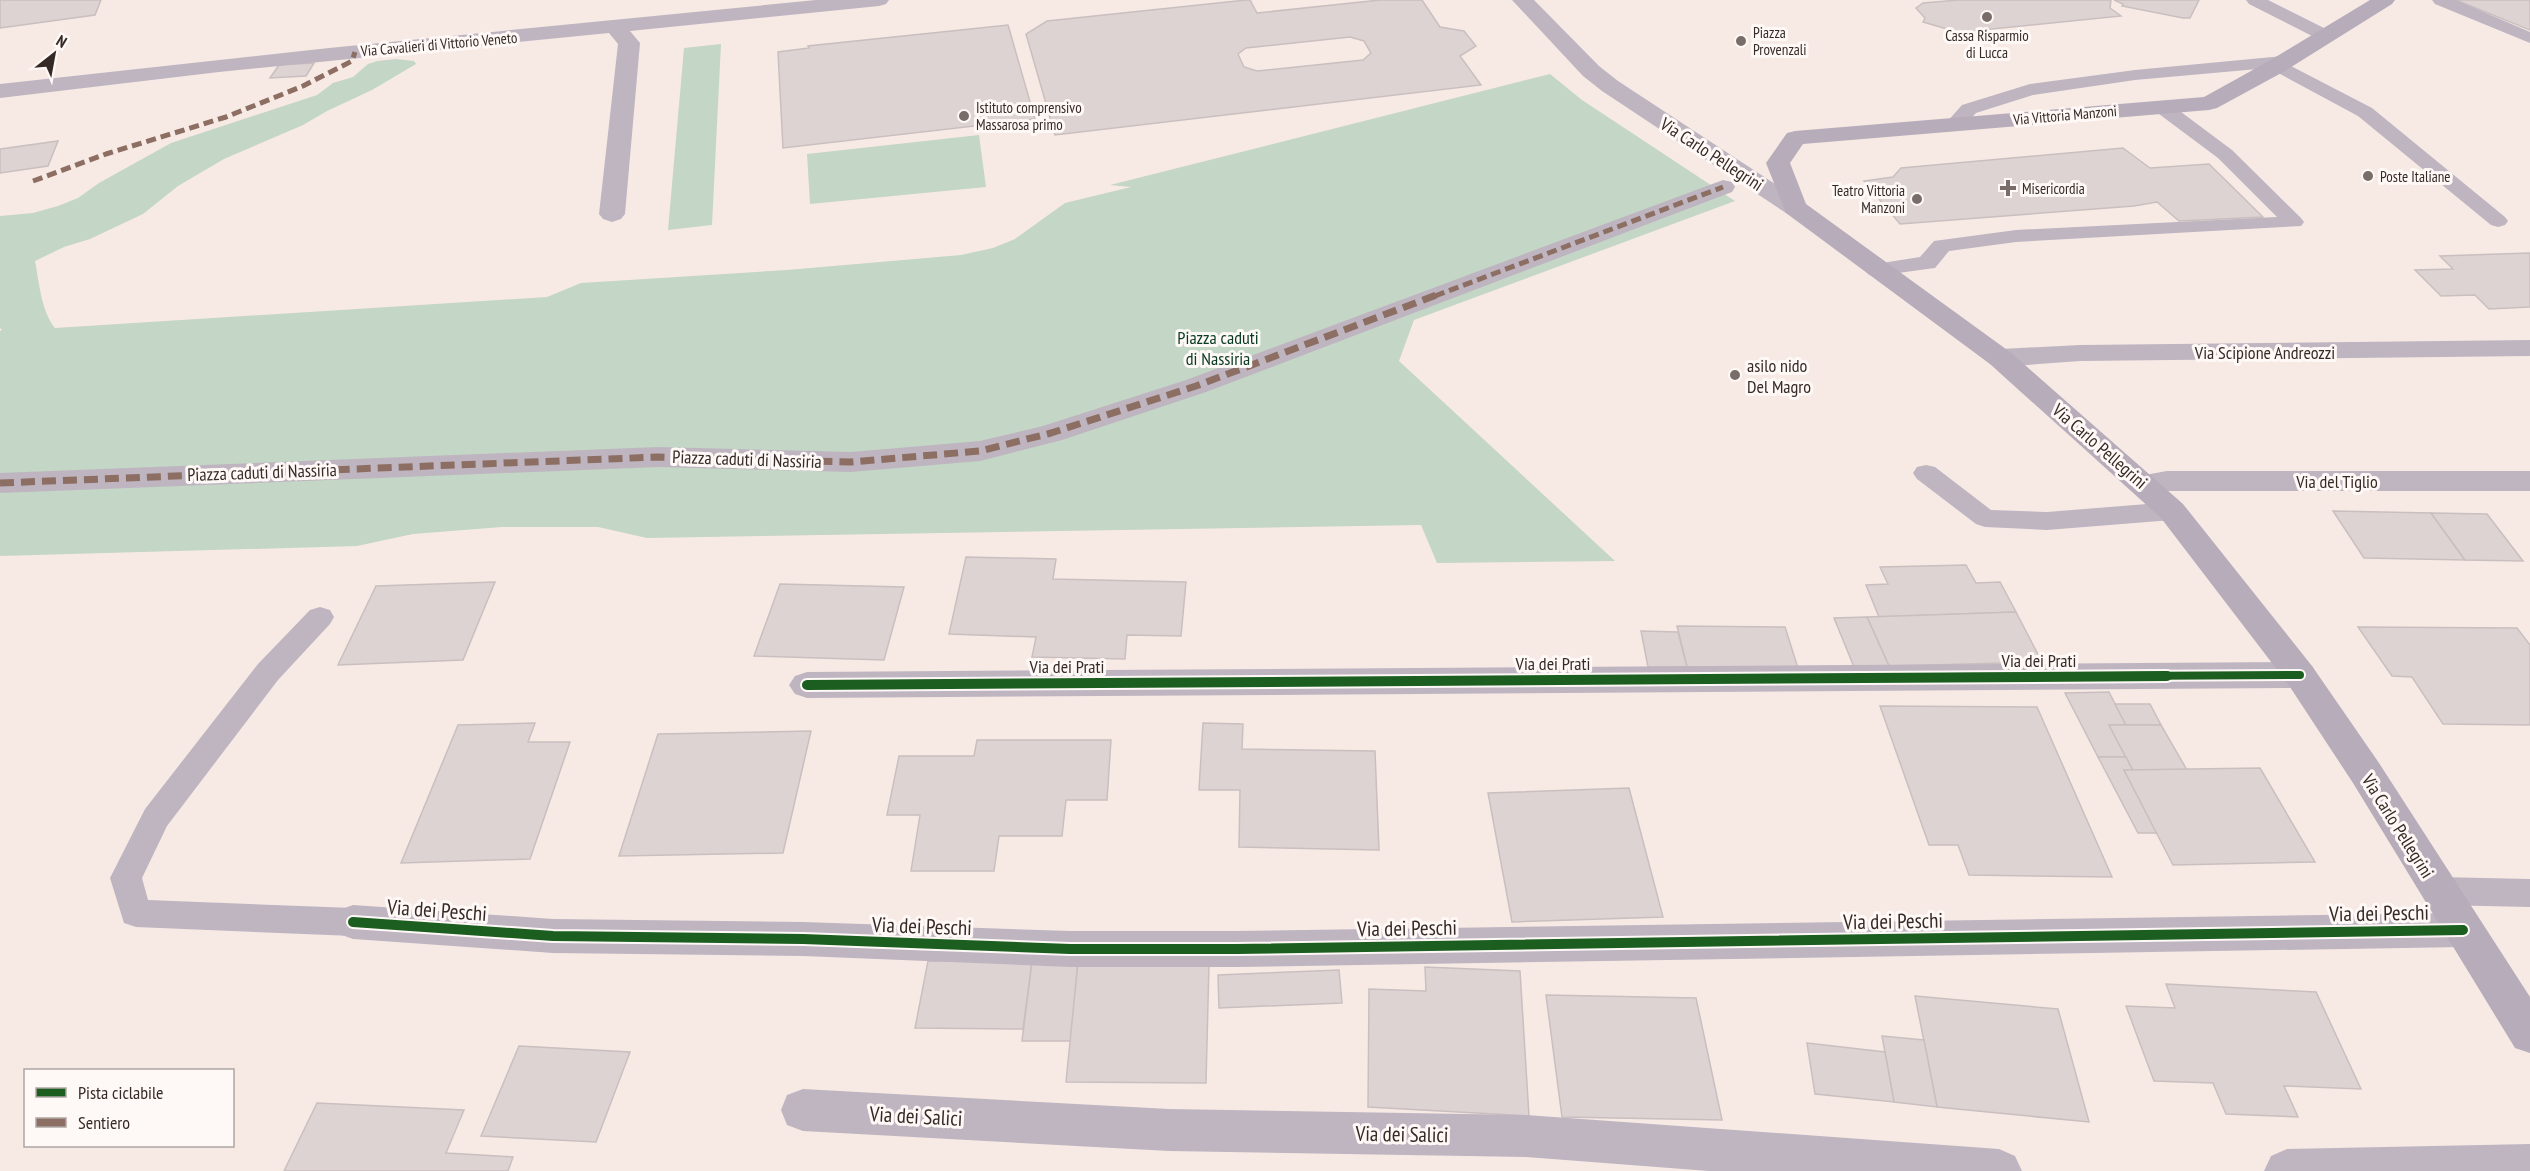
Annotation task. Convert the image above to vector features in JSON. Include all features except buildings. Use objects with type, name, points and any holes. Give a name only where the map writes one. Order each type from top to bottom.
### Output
[{"type":"main road","name":"Via Vittoria Manzoni","points":[[1795,208],[1778,164],[1795,138],[2209,103],[2385,0]]},
{"type":"main road","name":"Via Carlo Pellegrini","points":[[1795,208],[2000,358],[2172,511],[2300,675],[2366,773],[2438,891],[2530,1034]]},
{"type":"street","name":"Via Cavalieri di Vittorio Veneto","points":[[0,91],[190,67],[616,28],[724,8],[879,0]]},
{"type":"street","name":"Via Carlo Pellegrini","points":[[1522,0],[1591,71],[1610,86],[1795,208]]},
{"type":"street","points":[[612,214],[629,43],[616,28]]},
{"type":"street","name":"Piazza caduti di Nassiria","points":[[7,482],[658,457],[851,462],[980,451],[1051,433],[1196,386],[1723,187]]},
{"type":"street","name":"Via Scipione Andreozzi","points":[[2000,358],[2080,353],[2530,348]]},
{"type":"street","name":"Via del Tiglio","points":[[2144,484],[2167,481],[2530,481]]},
{"type":"street","name":"Via dei Prati","points":[[807,685],[2300,675]]},
{"type":"street","name":"Via dei Peschi","points":[[353,922],[553,936],[791,939],[1093,949],[1236,949],[2463,930]]},
{"type":"street","name":"Via dei Salici","points":[[803,1110],[1169,1130],[1526,1136],[1999,1171]]},
{"type":"street","points":[[2287,1171],[2530,1166]]},
{"type":"lane","points":[[2255,0],[2326,36]]},
{"type":"lane","points":[[2440,0],[2530,38]]},
{"type":"lane","points":[[1954,124],[1969,109],[2030,90],[2135,75],[2280,63],[2365,112],[2498,221]]},
{"type":"lane","points":[[1877,270],[1927,263],[1942,246],[2016,236],[2294,222],[2225,154],[2162,107]]},
{"type":"lane","points":[[1926,473],[1985,518],[2047,521],[2172,511]]},
{"type":"lane","points":[[320,617],[268,672],[156,818],[126,878],[136,913],[353,922]]},
{"type":"lane","points":[[2438,891],[2530,893]]},
{"type":"green space","points":[[721,44],[712,225],[668,230],[684,48]]},
{"type":"green space","name":"Piazza caduti di Nassiria","points":[[396,59],[414,61],[416,64],[372,90],[303,125],[224,159],[178,186],[143,214],[35,261],[44,305],[55,328],[547,297],[581,283],[787,270],[961,255],[993,248],[1015,239],[1065,203],[1131,187],[1110,185],[1550,74],[1582,100],[1735,201],[1414,320],[1399,361],[1615,561],[1437,563],[1421,525],[647,538],[598,527],[502,527],[413,534],[357,546],[0,556],[0,331],[2,330],[0,328],[0,216],[33,213],[58,206],[78,198],[99,183],[171,143],[317,95],[333,83],[353,77],[368,64]]},
{"type":"green space","points":[[979,135],[986,187],[810,204],[807,154]]},
{"type":"marked path","points":[[33,181],[106,154],[226,117],[303,86],[352,61],[355,52]]},
{"type":"marked path","points":[[0,483],[658,457],[851,462],[980,451],[1051,433],[1196,386],[1723,187]]},
{"type":"cycle path","points":[[807,685],[2300,675]]},
{"type":"cycle path","points":[[353,922],[553,936],[803,939],[1070,949],[1236,949],[2463,930]]},
{"type":"place","name":"Cassa Risparmio di Lucca","points":[[1987,17]]},
{"type":"place","name":"Piazza Provenzali","points":[[1741,41]]},
{"type":"place","name":"Istituto comprensivo Massarosa primo","points":[[964,116]]},
{"type":"place","name":"Poste Italiane","points":[[2368,176]]},
{"type":"place","name":"Misericordia","points":[[2008,188]]},
{"type":"place","name":"Teatro Vittoria Manzoni","points":[[1917,199]]},
{"type":"place","name":"asilo nido Del Magro","points":[[1735,375]]}]
